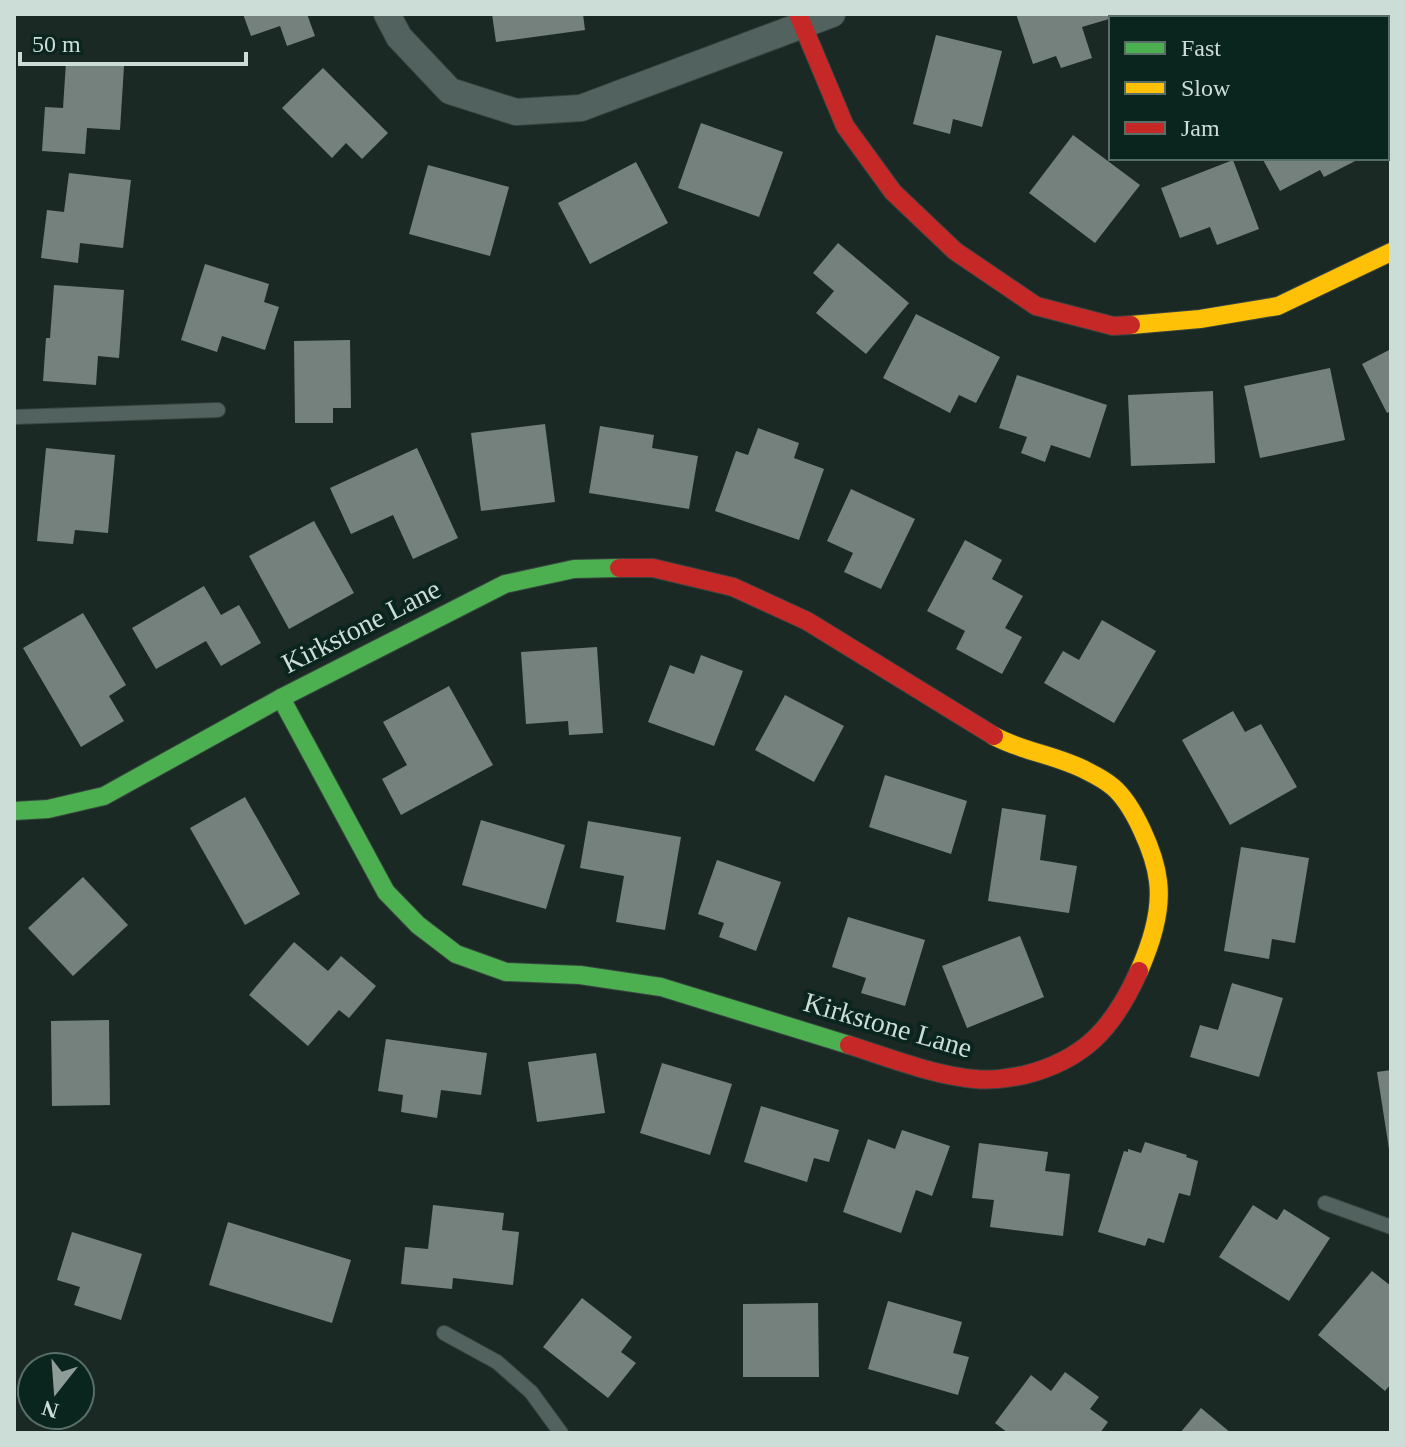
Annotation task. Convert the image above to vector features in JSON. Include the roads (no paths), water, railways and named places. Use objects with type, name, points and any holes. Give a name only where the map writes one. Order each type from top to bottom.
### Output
[{"type":"street","points":[[387,14],[399,37],[450,91],[516,112],[581,108],[800,20],[832,14]]},
{"type":"street","points":[[800,20],[845,126],[893,192],[955,251],[1036,306],[1113,326],[1200,319],[1278,306],[1391,252]]},
{"type":"street","name":"Kirkstone Lane","points":[[14,811],[48,809],[104,796],[281,698],[505,584],[574,569],[653,568],[733,587],[807,621],[1011,745],[1085,770],[1114,788],[1138,820],[1149,849],[1158,881],[1157,916],[1142,964],[1125,1002],[1107,1026],[1081,1051],[1048,1069],[1011,1078],[978,1080],[939,1073],[661,987],[580,975],[506,972],[456,954],[418,925],[386,892],[281,698]]},
{"type":"lane","points":[[14,417],[218,410]]},
{"type":"lane","points":[[1325,1203],[1391,1227]]},
{"type":"lane","points":[[444,1333],[497,1362],[531,1392],[561,1433]]}]
